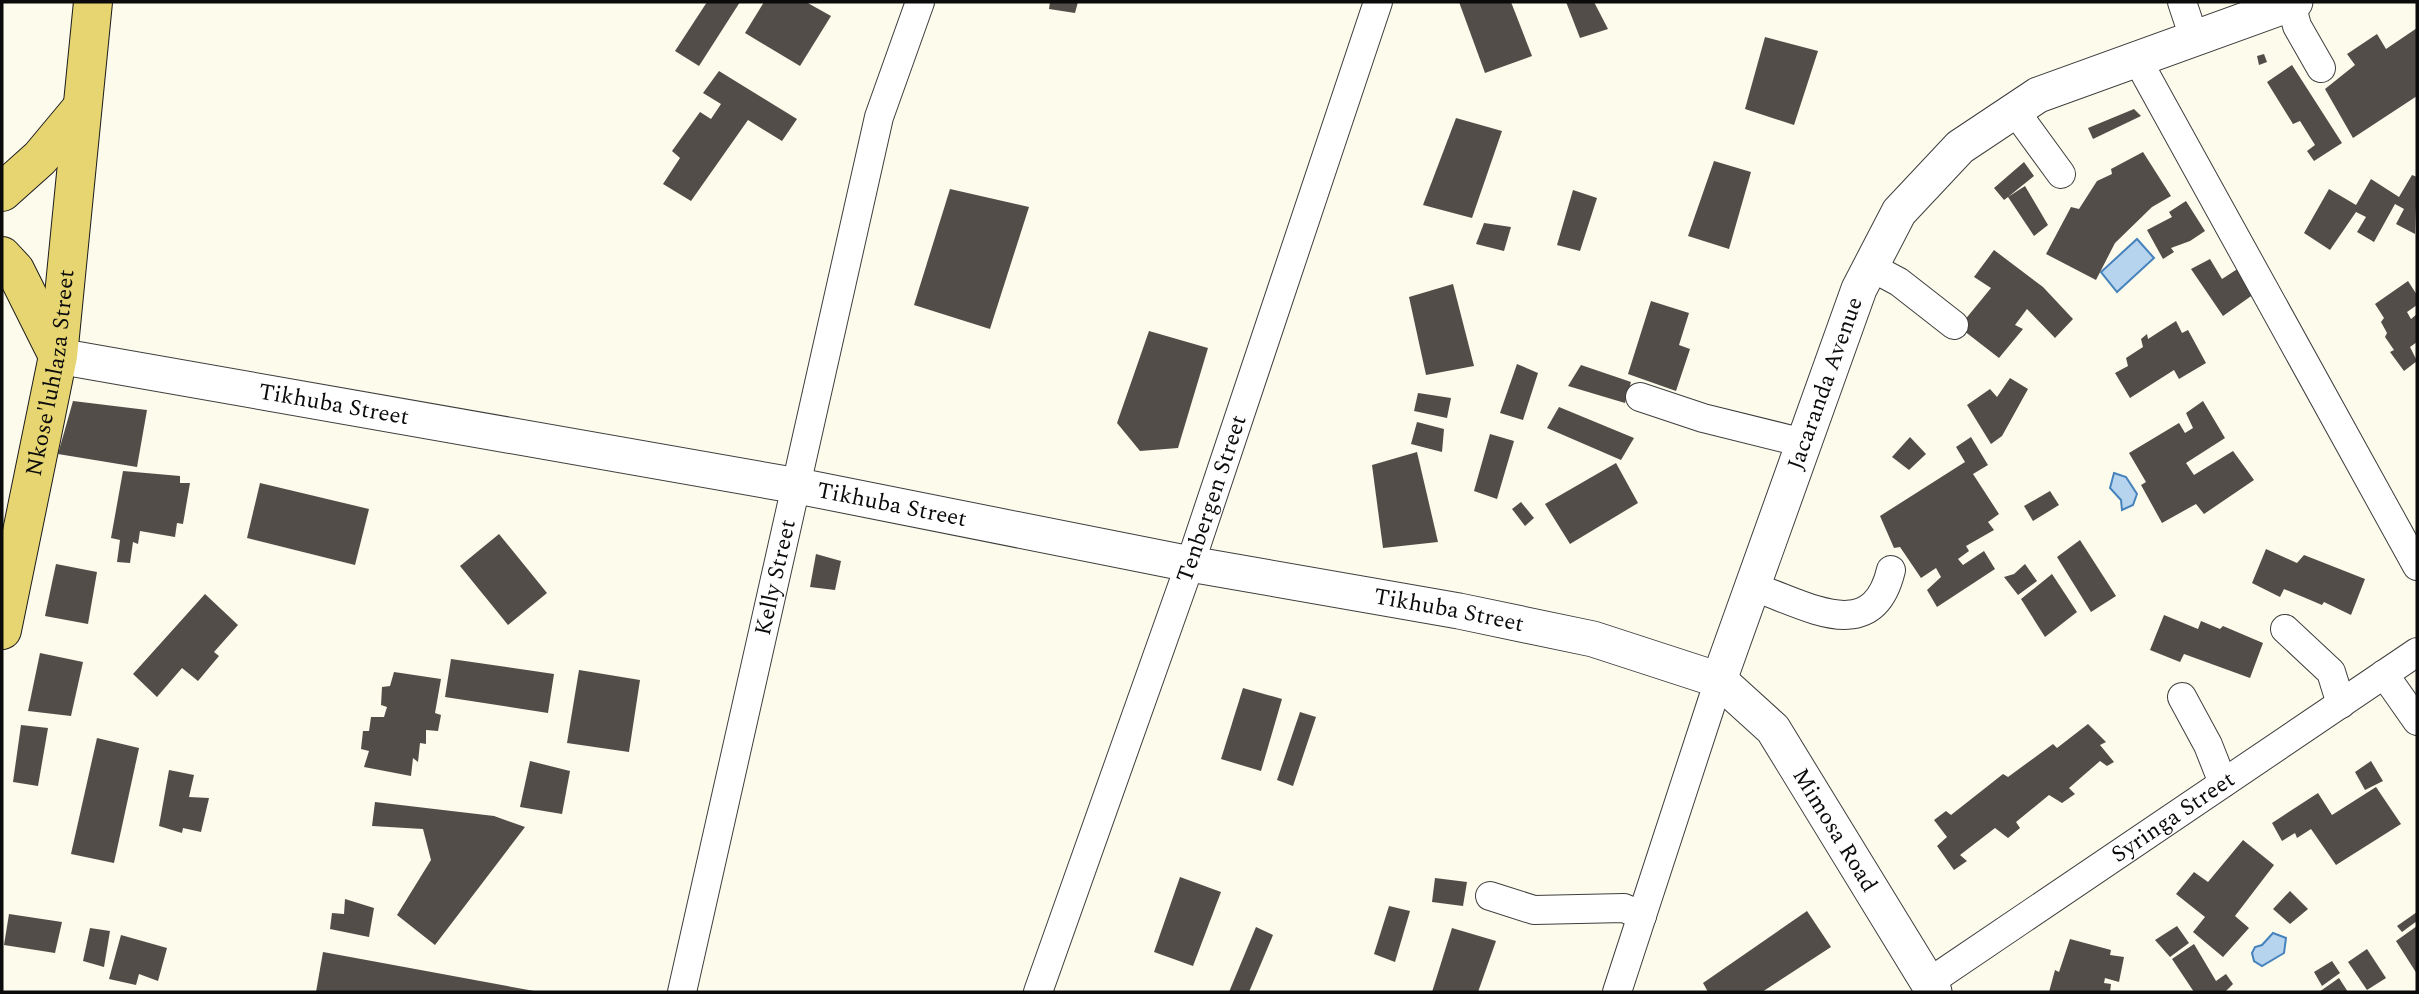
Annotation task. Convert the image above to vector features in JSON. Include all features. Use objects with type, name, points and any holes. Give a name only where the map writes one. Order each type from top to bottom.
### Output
[{"type":"main road","name":"Nkose'luhlaza Street","points":[[2,630],[58,356],[91,3]]},
{"type":"main road","points":[[2,192],[40,158],[80,110]]},
{"type":"main road","points":[[2,256],[15,270],[58,356]]},
{"type":"street","name":"Kelly Street","points":[[682,992],[879,117],[920,2]]},
{"type":"street","name":"Tenbergen Street","points":[[1038,992],[1190,564],[1378,2]]},
{"type":"street","points":[[2182,2],[2194,38]]},
{"type":"street","points":[[2293,3],[2297,26],[2321,68]]},
{"type":"street","name":"Jacaranda Avenue","points":[[1617,992],[1719,680],[1859,289],[1899,212],[1960,147],[2038,95],[2293,3]]},
{"type":"street","points":[[2138,61],[2417,566]]},
{"type":"street","points":[[2015,111],[2062,174]]},
{"type":"street","points":[[1871,267],[1899,282],[1954,325]]},
{"type":"street","name":"Tikhuba Street","points":[[58,356],[798,486],[1190,564],[1459,611],[1593,639],[1719,680]]},
{"type":"street","points":[[1640,397],[1703,418],[1804,443]]},
{"type":"street","points":[[1753,587],[1836,617],[1864,613],[1885,593],[1891,570]]},
{"type":"street","points":[[2285,629],[2331,672],[2341,704]]},
{"type":"street","name":"Syringa Street","points":[[1931,988],[2223,783],[2417,652]]},
{"type":"street","points":[[2384,674],[2417,720]]},
{"type":"street","name":"Mimosa Road","points":[[1719,680],[1773,729],[1931,988]]},
{"type":"street","points":[[2182,697],[2208,745],[2223,783]]},
{"type":"street","points":[[1490,896],[1534,910],[1624,908],[1643,916]]},
{"type":"water","points":[[2137,239],[2154,258],[2117,292],[2101,272]]},
{"type":"water","points":[[2114,473],[2126,477],[2137,494],[2133,505],[2122,510],[2121,500],[2110,488]]},
{"type":"water","points":[[2273,933],[2286,938],[2284,953],[2262,966],[2254,961],[2252,953],[2255,947],[2262,945]]},
{"type":"building","points":[[707,2],[740,2],[699,66],[675,51]]},
{"type":"building","points":[[764,2],[806,2],[831,16],[800,66],[745,33]]},
{"type":"building","points":[[1050,2],[1078,2],[1075,13],[1049,9]]},
{"type":"building","points":[[1459,2],[1511,2],[1532,56],[1485,73]]},
{"type":"building","points":[[1566,2],[1594,2],[1608,29],[1580,38]]},
{"type":"building","points":[[2417,28],[2417,96],[2353,138],[2325,89],[2355,65],[2347,54],[2377,34],[2386,49]]},
{"type":"building","points":[[1765,37],[1818,51],[1794,125],[1745,109]]},
{"type":"building","points":[[2264,54],[2267,62],[2259,65],[2257,56]]},
{"type":"building","points":[[2292,65],[2342,143],[2314,161],[2307,151],[2315,145],[2300,121],[2293,124],[2267,82]]},
{"type":"building","points":[[719,71],[797,119],[782,141],[748,120],[691,201],[663,184],[680,158],[672,151],[700,112],[711,119],[721,104],[703,93]]},
{"type":"building","points":[[2134,109],[2141,116],[2093,139],[2088,128]]},
{"type":"building","points":[[1456,118],[1502,131],[1472,218],[1423,205]]},
{"type":"building","points":[[2143,152],[2171,196],[2152,207],[2115,243],[2096,280],[2046,254],[2071,207],[2079,209],[2097,181],[2112,174],[2111,169]]},
{"type":"building","points":[[1714,161],[1751,172],[1729,249],[1688,236]]},
{"type":"building","points":[[2024,162],[2034,176],[2004,200],[1994,188]]},
{"type":"building","points":[[2412,175],[2417,177],[2415,234],[2396,224],[2404,209],[2395,204],[2374,242],[2357,232],[2366,217],[2356,212],[2330,250],[2304,233],[2329,189],[2356,205],[2371,179],[2399,197]]},
{"type":"building","points":[[2025,186],[2048,225],[2034,236],[2008,197]]},
{"type":"building","points":[[950,189],[1029,207],[990,329],[914,305]]},
{"type":"building","points":[[1573,190],[1597,198],[1580,251],[1557,245]]},
{"type":"building","points":[[2186,201],[2205,231],[2190,241],[2171,248],[2174,252],[2163,259],[2147,230],[2172,217],[2169,212]]},
{"type":"building","points":[[1484,223],[1511,227],[1504,251],[1476,244]]},
{"type":"building","points":[[1994,250],[2043,287],[2073,319],[2055,338],[2027,309],[2015,325],[2023,329],[1999,358],[1959,327],[1991,288],[1974,277]]},
{"type":"building","points":[[2210,259],[2222,279],[2239,268],[2254,294],[2223,316],[2191,269]]},
{"type":"building","points":[[2408,281],[2417,295],[2417,305],[2407,312],[2411,319],[2417,314],[2417,342],[2410,347],[2417,361],[2404,371],[2390,352],[2394,350],[2385,337],[2387,333],[2381,322],[2384,318],[2375,304]]},
{"type":"building","points":[[1453,284],[1474,366],[1426,375],[1409,297]]},
{"type":"building","points":[[1651,301],[1689,313],[1679,345],[1690,349],[1676,391],[1628,374]]},
{"type":"building","points":[[2176,321],[2182,333],[2188,330],[2206,363],[2179,379],[2174,370],[2130,398],[2115,373],[2128,366],[2126,358],[2143,347],[2141,339],[2147,334],[2148,339]]},
{"type":"building","points":[[1149,331],[1208,348],[1178,448],[1140,451],[1117,423]]},
{"type":"building","points":[[1517,364],[1538,373],[1523,420],[1500,413]]},
{"type":"building","points":[[1581,365],[1631,382],[1625,403],[1568,386]]},
{"type":"building","points":[[2010,378],[2028,389],[2002,436],[1991,444],[1967,405],[1990,389],[1997,397]]},
{"type":"building","points":[[1418,393],[1451,398],[1447,418],[1414,411]]},
{"type":"building","points":[[73,401],[147,410],[137,467],[58,454]]},
{"type":"building","points":[[2203,401],[2225,438],[2186,463],[2194,475],[2233,451],[2254,480],[2204,514],[2196,504],[2162,523],[2141,485],[2146,482],[2129,453],[2179,423],[2185,433],[2193,428],[2186,413]]},
{"type":"building","points":[[1559,407],[1634,438],[1621,460],[1547,428]]},
{"type":"building","points":[[1417,422],[1444,429],[1442,452],[1411,444]]},
{"type":"building","points":[[1490,434],[1514,441],[1497,499],[1474,491]]},
{"type":"building","points":[[1910,437],[1926,454],[1909,470],[1892,457]]},
{"type":"building","points":[[1971,437],[1988,465],[1973,474],[1999,514],[1988,522],[1994,530],[1966,546],[1969,551],[1958,559],[1963,565],[1984,551],[1995,569],[1937,607],[1927,590],[1941,577],[1936,568],[1921,578],[1900,547],[1894,548],[1880,516],[1965,462],[1956,447]]},
{"type":"building","points":[[1417,452],[1438,542],[1383,548],[1372,465]]},
{"type":"building","points":[[1616,463],[1638,503],[1570,544],[1545,504]]},
{"type":"building","points":[[123,471],[180,476],[180,483],[190,483],[183,524],[177,523],[175,537],[140,531],[138,544],[133,542],[130,563],[117,562],[120,540],[111,538]]},
{"type":"building","points":[[260,483],[369,509],[355,565],[247,538]]},
{"type":"building","points":[[2050,491],[2059,505],[2033,521],[2024,506]]},
{"type":"building","points":[[1521,502],[1534,518],[1525,526],[1512,509]]},
{"type":"building","points":[[499,534],[547,593],[508,625],[460,566]]},
{"type":"building","points":[[2080,540],[2116,596],[2091,612],[2057,557]]},
{"type":"building","points":[[2266,549],[2297,563],[2304,555],[2365,579],[2351,615],[2324,602],[2322,605],[2284,589],[2280,597],[2252,583]]},
{"type":"building","points":[[816,554],[841,561],[835,590],[810,587]]},
{"type":"building","points":[[56,564],[97,572],[88,624],[45,616]]},
{"type":"building","points":[[2025,564],[2037,581],[2018,595],[2004,577],[2014,574]]},
{"type":"building","points":[[2052,574],[2077,612],[2045,637],[2021,599]]},
{"type":"building","points":[[205,594],[238,625],[214,652],[219,656],[198,681],[182,668],[157,697],[133,674]]},
{"type":"building","points":[[2164,615],[2198,629],[2201,621],[2220,629],[2223,626],[2263,643],[2250,678],[2184,654],[2180,662],[2150,650]]},
{"type":"building","points":[[40,653],[83,662],[71,716],[28,711]]},
{"type":"building","points":[[451,659],[554,674],[548,713],[445,697]]},
{"type":"building","points":[[579,670],[640,680],[629,752],[567,743]]},
{"type":"building","points":[[394,672],[441,679],[435,713],[441,715],[438,731],[426,730],[426,744],[420,743],[418,762],[413,758],[411,776],[364,767],[369,751],[361,749],[363,731],[369,731],[371,717],[384,717],[387,707],[381,705],[382,687],[390,686]]},
{"type":"building","points":[[1243,688],[1282,699],[1261,771],[1221,759]]},
{"type":"building","points":[[1300,712],[1316,717],[1293,786],[1277,780]]},
{"type":"building","points":[[2088,724],[2106,742],[2100,745],[2114,762],[2107,766],[2100,761],[2069,788],[2075,794],[2062,803],[2049,795],[2016,822],[2020,828],[2008,838],[1995,828],[1960,855],[1967,861],[1954,870],[1937,846],[1947,837],[1934,820],[1946,811],[1951,815],[2003,774],[2008,777],[2053,744],[2057,748]]},
{"type":"building","points":[[21,725],[48,728],[38,786],[13,782]]},
{"type":"building","points":[[97,738],[139,748],[114,863],[71,854]]},
{"type":"building","points":[[530,761],[570,771],[562,814],[520,807]]},
{"type":"building","points":[[2371,761],[2383,781],[2365,790],[2355,772]]},
{"type":"building","points":[[169,770],[194,775],[189,797],[209,798],[201,832],[183,828],[182,833],[159,826]]},
{"type":"building","points":[[2376,787],[2401,824],[2336,865],[2311,829],[2297,838],[2295,833],[2282,841],[2272,823],[2318,793],[2332,815]]},
{"type":"building","points":[[375,802],[494,816],[525,827],[435,945],[397,915],[431,860],[423,829],[372,826]]},
{"type":"building","points":[[2243,840],[2274,865],[2235,916],[2249,928],[2223,957],[2193,932],[2205,917],[2176,894],[2194,872],[2208,882]]},
{"type":"building","points":[[1180,877],[1221,892],[1193,966],[1154,952]]},
{"type":"building","points":[[1435,878],[1467,882],[1463,906],[1432,902]]},
{"type":"building","points":[[2290,891],[2308,909],[2290,924],[2273,909]]},
{"type":"building","points":[[345,899],[374,908],[369,937],[330,929],[332,913],[344,914]]},
{"type":"building","points":[[1389,906],[1410,911],[1395,962],[1374,954]]},
{"type":"building","points":[[1807,911],[1831,947],[1762,992],[1708,992],[1703,983]]},
{"type":"building","points":[[2417,912],[2417,921],[2402,932],[2397,926]]},
{"type":"building","points":[[9,914],[62,922],[55,953],[4,945]]},
{"type":"building","points":[[2177,926],[2189,943],[2170,957],[2155,940]]},
{"type":"building","points":[[2417,926],[2417,974],[2396,941]]},
{"type":"building","points":[[1256,927],[1273,935],[1249,992],[1229,992]]},
{"type":"building","points":[[90,928],[110,931],[104,967],[83,961]]},
{"type":"building","points":[[1452,928],[1496,941],[1478,992],[1432,992]]},
{"type":"building","points":[[121,935],[167,948],[158,981],[139,974],[136,985],[109,979]]},
{"type":"building","points":[[2070,939],[2111,950],[2110,955],[2124,957],[2119,982],[2105,978],[2104,983],[2111,984],[2110,992],[2049,992],[2055,970],[2059,972]]},
{"type":"building","points":[[2194,944],[2216,981],[2226,974],[2233,984],[2225,992],[2194,992],[2172,959]]},
{"type":"building","points":[[2367,949],[2386,978],[2367,990],[2348,962]]},
{"type":"building","points":[[323,952],[534,991],[316,992]]},
{"type":"building","points":[[2332,961],[2340,973],[2322,986],[2314,972]]},
{"type":"building","points":[[2339,978],[2348,992],[2319,992]]}]
